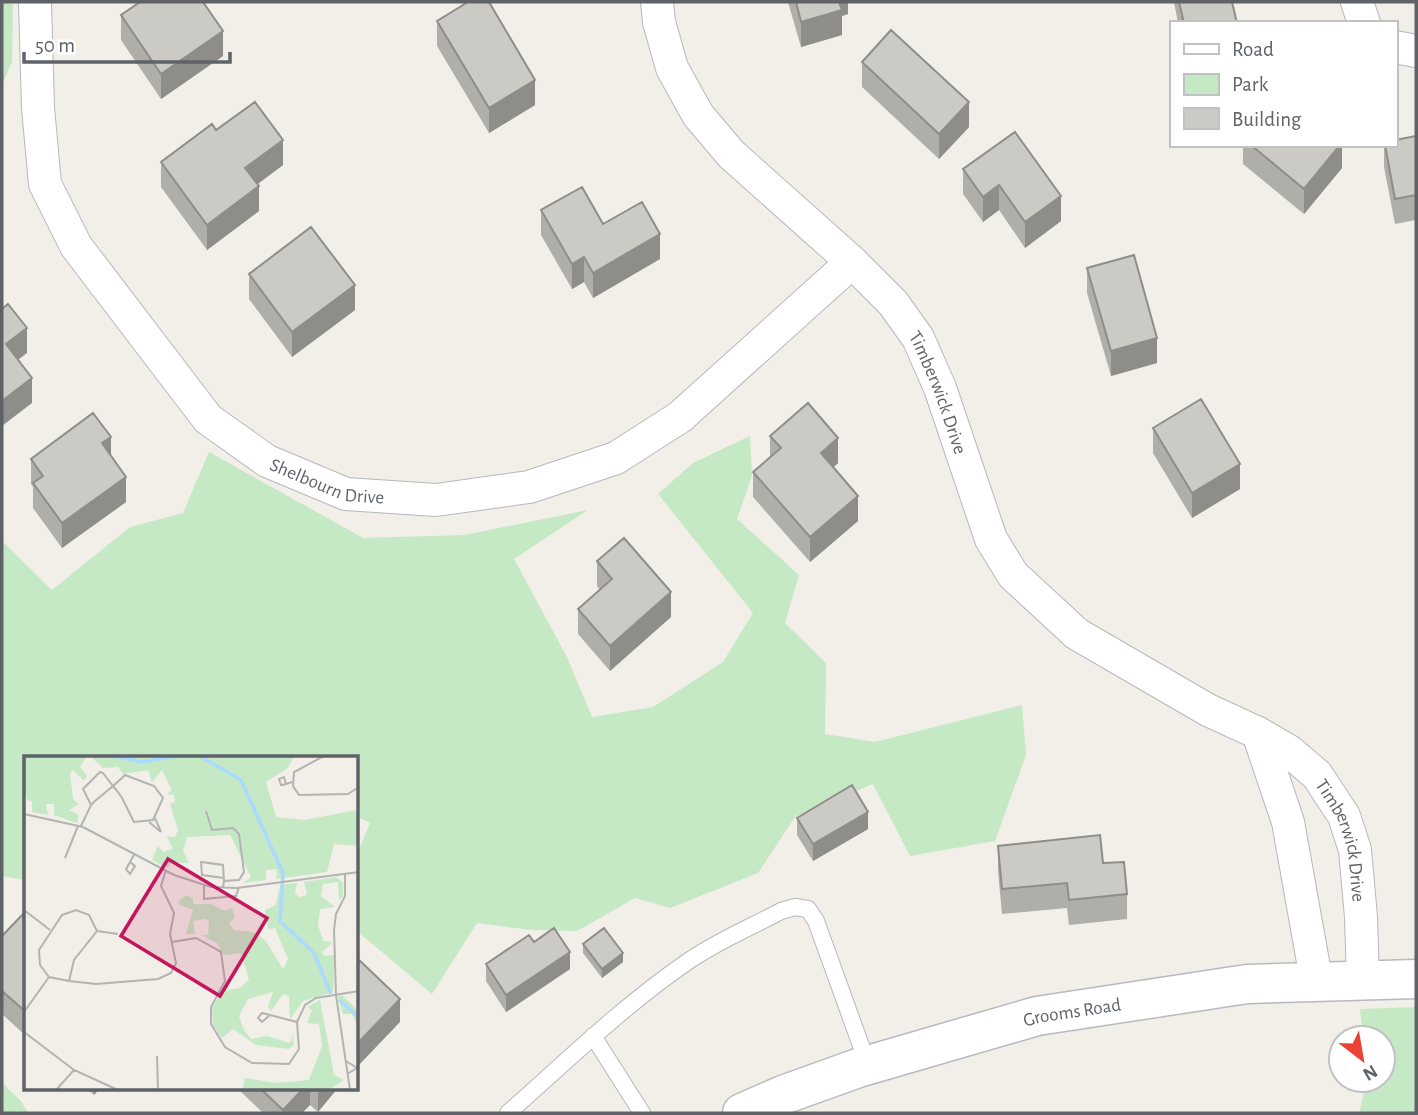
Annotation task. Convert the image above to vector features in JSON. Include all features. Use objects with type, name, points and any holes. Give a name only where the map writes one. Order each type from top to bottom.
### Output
[{"type":"street","name":"Shelbourn Drive","points":[[35,2],[38,108],[45,184],[76,246],[208,419],[267,461],[346,494],[436,500],[530,487],[616,458],[680,417],[852,262]]},
{"type":"street","name":"Timberwick Drive","points":[[657,2],[659,22],[672,68],[698,115],[731,154],[852,262],[893,303],[918,338],[940,387],[991,539],[1013,575],[1077,634],[1208,710],[1289,751],[1317,775],[1344,816],[1355,850],[1363,982]]},
{"type":"street","points":[[1357,2],[1363,21]]},
{"type":"street","points":[[1397,47],[1416,51]]},
{"type":"street","points":[[1258,733],[1288,822],[1317,984]]},
{"type":"street","name":"Grooms Road","points":[[742,1113],[783,1095],[868,1065],[1037,1016],[1247,984],[1416,979]]},
{"type":"lane","points":[[508,1113],[593,1036],[656,984],[693,958],[780,911],[795,907],[808,909],[816,921],[868,1065]]},
{"type":"lane","points":[[593,1036],[642,1113]]},
{"type":"green space","points":[[2,2],[13,2],[12,62],[2,85]]},
{"type":"green space","points":[[750,436],[752,476],[737,519],[799,575],[785,623],[826,663],[825,734],[875,742],[1022,705],[1026,755],[995,841],[910,856],[873,784],[795,817],[758,873],[670,908],[635,898],[577,931],[530,930],[477,923],[432,994],[359,933],[359,849],[370,823],[359,818],[359,756],[24,756],[24,880],[2,876],[2,541],[52,590],[130,527],[183,513],[209,452],[363,538],[465,535],[588,510],[514,559],[567,657],[592,717],[653,707],[723,662],[753,613],[658,494],[693,463]]},
{"type":"green space","points":[[1416,1007],[1416,1113],[1359,1113],[1364,1094],[1397,1094],[1397,1024],[1362,1024],[1360,1009]]},
{"type":"green space","points":[[2,1083],[21,1101],[28,1113],[2,1113]]},
{"type":"building","points":[[140,2],[203,2],[223,31],[161,74],[121,15]]},
{"type":"building","points":[[468,2],[489,2],[535,80],[489,108],[437,21]]},
{"type":"building","points":[[796,2],[839,2],[842,10],[801,22]]},
{"type":"building","points":[[1179,2],[1232,2],[1237,21],[1184,21]]},
{"type":"building","points":[[891,30],[969,102],[939,134],[862,62]]},
{"type":"building","points":[[255,102],[283,140],[245,168],[259,186],[207,225],[161,162],[212,124],[216,130]]},
{"type":"building","points":[[1015,132],[1061,196],[1025,222],[999,185],[983,197],[963,169]]},
{"type":"building","points":[[1416,136],[1416,195],[1395,199],[1385,147],[1397,147],[1397,140]]},
{"type":"building","points":[[1253,147],[1338,147],[1304,189]]},
{"type":"building","points":[[582,187],[603,224],[642,202],[660,234],[593,273],[584,257],[572,264],[541,210]]},
{"type":"building","points":[[311,227],[355,285],[292,332],[249,274]]},
{"type":"building","points":[[1134,255],[1157,338],[1111,351],[1087,268]]},
{"type":"building","points":[[8,304],[27,328],[6,344],[32,378],[2,401],[2,309]]},
{"type":"building","points":[[1201,399],[1240,464],[1192,493],[1153,428]]},
{"type":"building","points":[[808,403],[838,438],[821,453],[858,496],[810,537],[753,472],[781,448],[770,436]]},
{"type":"building","points":[[93,413],[111,437],[102,443],[126,477],[62,523],[33,483],[43,476],[31,459]]},
{"type":"building","points":[[624,538],[671,592],[610,646],[578,609],[612,579],[597,561]]},
{"type":"building","points":[[852,785],[868,812],[813,844],[797,818]]},
{"type":"building","points":[[1100,835],[1103,863],[1124,862],[1127,894],[1069,900],[1067,883],[1002,889],[998,846]]},
{"type":"building","points":[[24,913],[24,1010],[2,991],[2,936]]},
{"type":"building","points":[[554,928],[570,952],[506,995],[486,964],[529,935],[534,942]]},
{"type":"building","points":[[604,928],[623,953],[602,969],[583,944]]},
{"type":"building","points":[[359,960],[400,999],[359,1042]]},
{"type":"building","points":[[262,1090],[302,1090],[283,1110]]}]
